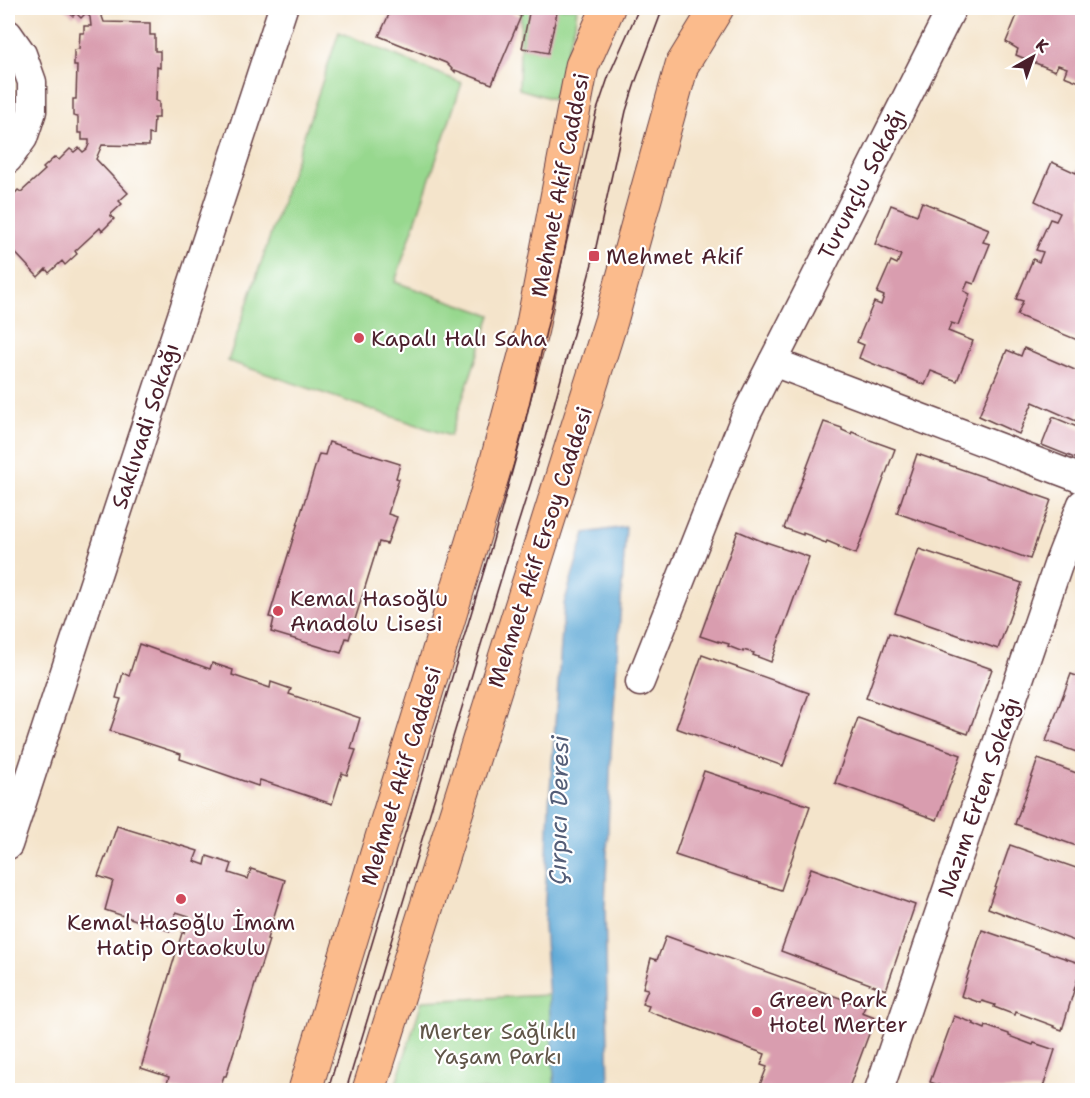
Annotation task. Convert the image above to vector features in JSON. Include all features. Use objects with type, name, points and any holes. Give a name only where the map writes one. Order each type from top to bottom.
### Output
[{"type":"main road","name":"Mehmet Akif Caddesi","points":[[305,1090],[497,460],[532,329],[582,66],[608,8]]},
{"type":"main road","name":"Mehmet Akif Ersoy Caddesi","points":[[369,1090],[611,321],[682,65],[717,8]]},
{"type":"street","name":"Saklıvadi Sokağı","points":[[8,845],[283,8]]},
{"type":"street","name":"Turunçlu Sokağı","points":[[640,682],[746,415],[952,8]]},
{"type":"street","points":[[8,34],[22,54],[32,82],[32,111],[23,138],[8,159]]},
{"type":"street","points":[[773,362],[1083,480]]},
{"type":"street","name":"Nazım Erten Sokağı","points":[[879,1090],[1058,565],[1083,504]]},
{"type":"green space","points":[[517,8],[577,8],[575,24],[553,99],[519,89],[521,10]]},
{"type":"green space","points":[[339,32],[462,83],[395,282],[491,315],[450,436],[228,361]]},
{"type":"green space","name":"Merter Sağlıklı Yaşam Parkı","points":[[549,995],[555,1090],[394,1090],[422,1001]]},
{"type":"water","name":"Çırpıcı Deresi","points":[[626,527],[611,751],[605,907],[609,1090],[555,1090],[544,925],[549,805],[564,604],[585,533]]},
{"type":"building","points":[[64,8],[99,8],[104,22],[150,23],[150,35],[155,35],[155,51],[160,51],[156,101],[159,102],[159,118],[154,118],[153,135],[149,134],[149,146],[102,145],[96,159],[128,193],[119,201],[122,204],[110,215],[114,219],[102,231],[100,228],[75,251],[77,254],[65,265],[62,261],[49,273],[46,269],[38,277],[8,245],[8,208],[10,206],[8,201],[18,190],[21,192],[45,170],[43,168],[55,157],[59,160],[70,149],[74,152],[79,148],[83,152],[89,144],[89,140],[82,140],[82,133],[78,133],[78,117],[73,116],[73,99],[76,99],[77,66],[74,66],[74,50],[79,49],[80,33],[84,33],[84,26],[91,26],[90,17],[86,13],[81,18],[76,13],[73,16]]},
{"type":"building","points":[[392,8],[500,8],[521,16],[492,84],[455,70],[455,72],[446,63],[379,36]]},
{"type":"building","points":[[530,8],[558,8],[548,53],[522,48]]},
{"type":"building","points":[[1020,8],[1082,8],[1082,83],[1064,76],[1067,68],[1058,65],[1055,71],[1016,55],[1018,49],[1006,42]]},
{"type":"building","points":[[1082,160],[1082,342],[1017,315],[1023,301],[1016,299],[1033,259],[1039,262],[1043,252],[1036,250],[1050,219],[1056,221],[1060,213],[1035,201],[1052,162],[1076,173]]},
{"type":"building","points":[[922,202],[989,229],[983,242],[990,244],[974,284],[968,282],[964,291],[970,294],[958,325],[951,323],[948,331],[973,341],[957,381],[931,371],[925,385],[859,358],[864,345],[857,342],[874,302],[881,305],[884,296],[877,293],[891,261],[897,264],[901,255],[875,244],[891,205],[917,215]]},
{"type":"building","points":[[1024,348],[1082,373],[1082,404],[1076,421],[1033,402],[1019,434],[979,416],[1007,350],[1021,356]]},
{"type":"building","points":[[1053,417],[1082,429],[1082,461],[1042,445]]},
{"type":"building","points":[[824,422],[895,449],[856,554],[827,541],[826,543],[784,528]]},
{"type":"building","points":[[329,442],[400,464],[396,478],[399,479],[388,514],[397,517],[387,544],[379,542],[349,639],[346,638],[341,653],[271,632],[274,618],[269,617],[319,454],[325,455]]},
{"type":"building","points":[[917,454],[1051,500],[1030,559],[897,513]]},
{"type":"building","points":[[738,531],[809,557],[771,662],[753,655],[754,653],[743,650],[743,652],[728,646],[729,644],[700,636]]},
{"type":"building","points":[[919,549],[1022,583],[998,649],[895,613]]},
{"type":"building","points":[[889,633],[992,669],[968,734],[866,698]]},
{"type":"building","points":[[139,644],[210,669],[212,663],[233,670],[232,675],[270,688],[271,682],[291,689],[289,694],[360,718],[351,749],[356,750],[347,775],[342,773],[332,804],[260,780],[258,786],[180,759],[181,754],[110,731],[121,699],[116,698],[123,673],[129,676]]},
{"type":"building","points":[[702,655],[809,693],[783,766],[676,728]]},
{"type":"building","points":[[1071,674],[1082,678],[1082,754],[1046,741]]},
{"type":"building","points":[[858,718],[961,755],[937,820],[835,783]]},
{"type":"building","points":[[1038,759],[1082,775],[1082,848],[1015,824]]},
{"type":"building","points":[[704,771],[810,806],[781,890],[675,855]]},
{"type":"building","points":[[117,826],[198,851],[194,861],[205,865],[207,856],[232,864],[229,873],[248,879],[251,869],[285,880],[267,939],[269,940],[226,1076],[219,1090],[165,1090],[169,1077],[141,1068],[189,916],[176,912],[170,931],[105,910],[113,881],[98,876]]},
{"type":"building","points":[[1010,845],[1082,870],[1082,944],[988,908]]},
{"type":"building","points":[[811,868],[915,905],[886,990],[781,951]]},
{"type":"building","points":[[982,930],[1082,964],[1062,1030],[1016,1012],[1015,1015],[994,1007],[995,1005],[961,996]]},
{"type":"building","name":"Green Park Hotel Merter","points":[[666,936],[865,1007],[862,1013],[875,1018],[848,1090],[758,1090],[767,1067],[761,1065],[765,1054],[647,1011],[649,1006],[642,1004],[648,989],[643,988],[651,958],[657,960]]},
{"type":"building","points":[[954,1016],[985,1029],[986,1026],[1033,1045],[1034,1043],[1055,1050],[1042,1090],[963,1090],[952,1087],[952,1090],[930,1082]]},
{"type":"tram line","points":[[328,1090],[492,544],[523,432],[596,113],[609,75],[639,8]]},
{"type":"tram line","points":[[346,1090],[545,438],[594,256],[626,111],[663,8]]},
{"type":"place","name":"Mehmet Akif","points":[[594,256]]},
{"type":"place","name":"Kapalı Halı Saha","points":[[359,338]]},
{"type":"place","name":"Kemal Hasoğlu Anadolu Lisesi","points":[[278,611]]},
{"type":"place","name":"Kemal Hasoğlu İmam Hatip Ortaokulu","points":[[181,899]]},
{"type":"place","name":"Green Park Hotel Merter","points":[[757,1012]]}]
